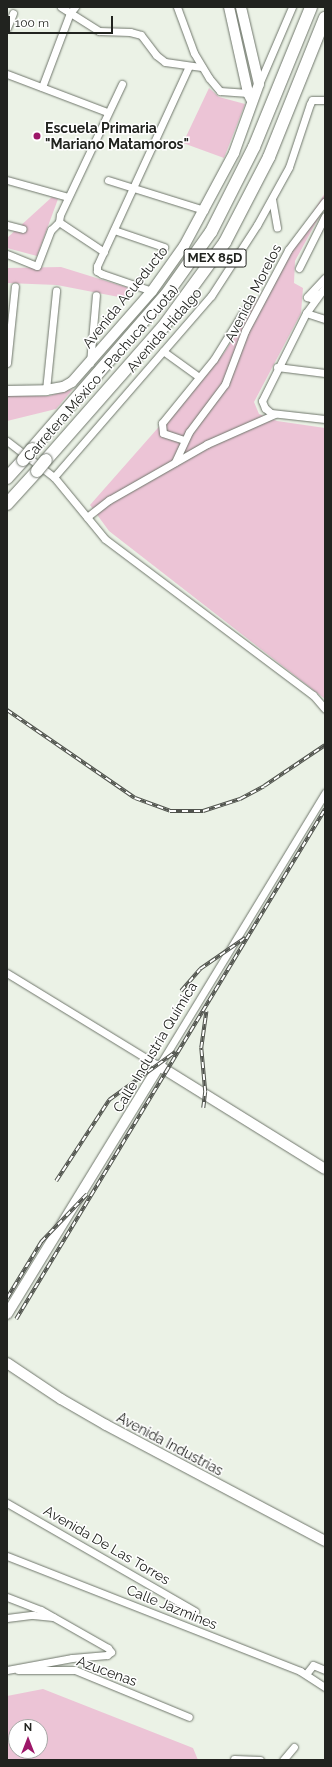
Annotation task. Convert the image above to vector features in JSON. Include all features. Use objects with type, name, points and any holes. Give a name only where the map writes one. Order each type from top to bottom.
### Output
[{"type":"highway","name":"Carretera México - Pachuca (Cuota)","points":[[7,478],[166,295],[211,232],[251,155],[311,7]]},
{"type":"highway","name":"Carretera México - Pachuca (Cuota)","points":[[7,504],[163,327],[225,242],[269,157],[325,18]]},
{"type":"street","points":[[61,7],[100,31],[130,32],[141,35],[159,59],[189,66],[202,67]]},
{"type":"street","points":[[42,87],[70,13],[75,7]]},
{"type":"street","points":[[178,7],[202,67],[220,92],[250,97],[229,7]]},
{"type":"street","points":[[242,7],[259,84]]},
{"type":"street","points":[[259,84],[292,7]]},
{"type":"street","points":[[7,28],[13,14]]},
{"type":"street","points":[[152,291],[98,271],[104,252],[189,66]]},
{"type":"street","points":[[7,74],[107,112]]},
{"type":"street","points":[[7,254],[36,267],[43,254],[51,230],[59,222],[68,197],[107,112],[122,84]]},
{"type":"street","name":"Avenida Acueducto","points":[[7,391],[46,390],[67,385],[90,363],[152,291],[184,246],[234,154],[250,97],[259,84]]},
{"type":"street","name":"Avenida Hidalgo","points":[[54,477],[211,296],[272,199],[289,167],[312,100],[325,100]]},
{"type":"street","points":[[7,180],[68,197]]},
{"type":"street","points":[[108,180],[204,210]]},
{"type":"street","points":[[272,199],[278,228]]},
{"type":"street","name":"Avenida Morelos","points":[[175,462],[184,440],[225,384],[245,331],[288,250],[325,201]]},
{"type":"street","points":[[299,268],[325,216]]},
{"type":"street","points":[[59,222],[104,252]]},
{"type":"street","points":[[7,225],[23,229]]},
{"type":"street","points":[[114,230],[164,247]]},
{"type":"street","points":[[324,288],[311,298],[307,297],[325,278]]},
{"type":"street","points":[[7,363],[15,286]]},
{"type":"street","points":[[324,288],[306,313],[264,393],[263,405],[267,411],[276,414],[325,419]]},
{"type":"street","points":[[46,390],[56,291]]},
{"type":"street","points":[[90,363],[96,295]]},
{"type":"street","points":[[184,440],[163,433],[161,428],[199,377],[245,309]]},
{"type":"street","points":[[306,313],[325,320]]},
{"type":"street","points":[[163,351],[199,377]]},
{"type":"street","points":[[278,367],[325,373]]},
{"type":"street","points":[[87,517],[109,500],[175,462],[237,429],[272,417],[276,414]]},
{"type":"street","points":[[7,441],[54,477],[105,539],[312,695],[325,709]]},
{"type":"street","name":"Calle Industria Química","points":[[7,1314],[325,793]]},
{"type":"street","points":[[7,973],[325,1169]]},
{"type":"street","name":"Avenida Industrias","points":[[7,1363],[61,1399],[106,1425],[325,1542]]},
{"type":"street","name":"Avenida De Las Torres","points":[[7,1503],[195,1611]]},
{"type":"street","name":"Calle Jazmines","points":[[7,1556],[306,1674],[325,1687]]},
{"type":"street","points":[[7,1597],[53,1617]]},
{"type":"street","points":[[7,1618],[33,1615],[53,1617]]},
{"type":"street","name":"Azucenas","points":[[10,1670],[72,1658],[107,1655],[111,1652],[53,1617]]},
{"type":"street","points":[[306,1674],[313,1665],[325,1670]]},
{"type":"street","name":"Azucenas","points":[[10,1670],[75,1670],[189,1717]]},
{"type":"street","points":[[283,1760],[294,1747]]},
{"type":"street","points":[[234,1759],[260,1760]]},
{"type":"shaded area","points":[[209,88],[219,97],[245,104],[224,158],[183,143]]},
{"type":"shaded area","points":[[325,193],[325,206],[295,261],[294,283],[303,288],[301,313],[254,402],[259,414],[277,421],[325,428],[325,699],[109,531],[90,505],[224,353]]},
{"type":"shaded area","points":[[52,197],[58,199],[37,256],[7,248],[7,238]]},
{"type":"shaded area","points":[[61,267],[135,290],[124,298],[57,285],[7,283],[7,268]]},
{"type":"shaded area","points":[[73,389],[56,409],[7,421],[7,396],[49,396]]},
{"type":"shaded area","points":[[43,1689],[193,1748],[198,1760],[7,1760],[7,1696]]},
{"type":"railway","points":[[7,710],[135,798],[170,811],[203,811],[240,799],[264,786],[325,745]]},
{"type":"railway","points":[[16,1319],[325,809]]},
{"type":"railway","points":[[181,991],[200,969],[245,938]]},
{"type":"railway","points":[[203,1108],[205,1092],[201,1048],[206,1011]]},
{"type":"railway","points":[[56,1181],[109,1100],[175,1052]]},
{"type":"railway","points":[[7,1298],[41,1242],[87,1194]]},
{"type":"place","name":"Escuela Primaria \"Mariano Matamoros\"","points":[[37,136]]}]
